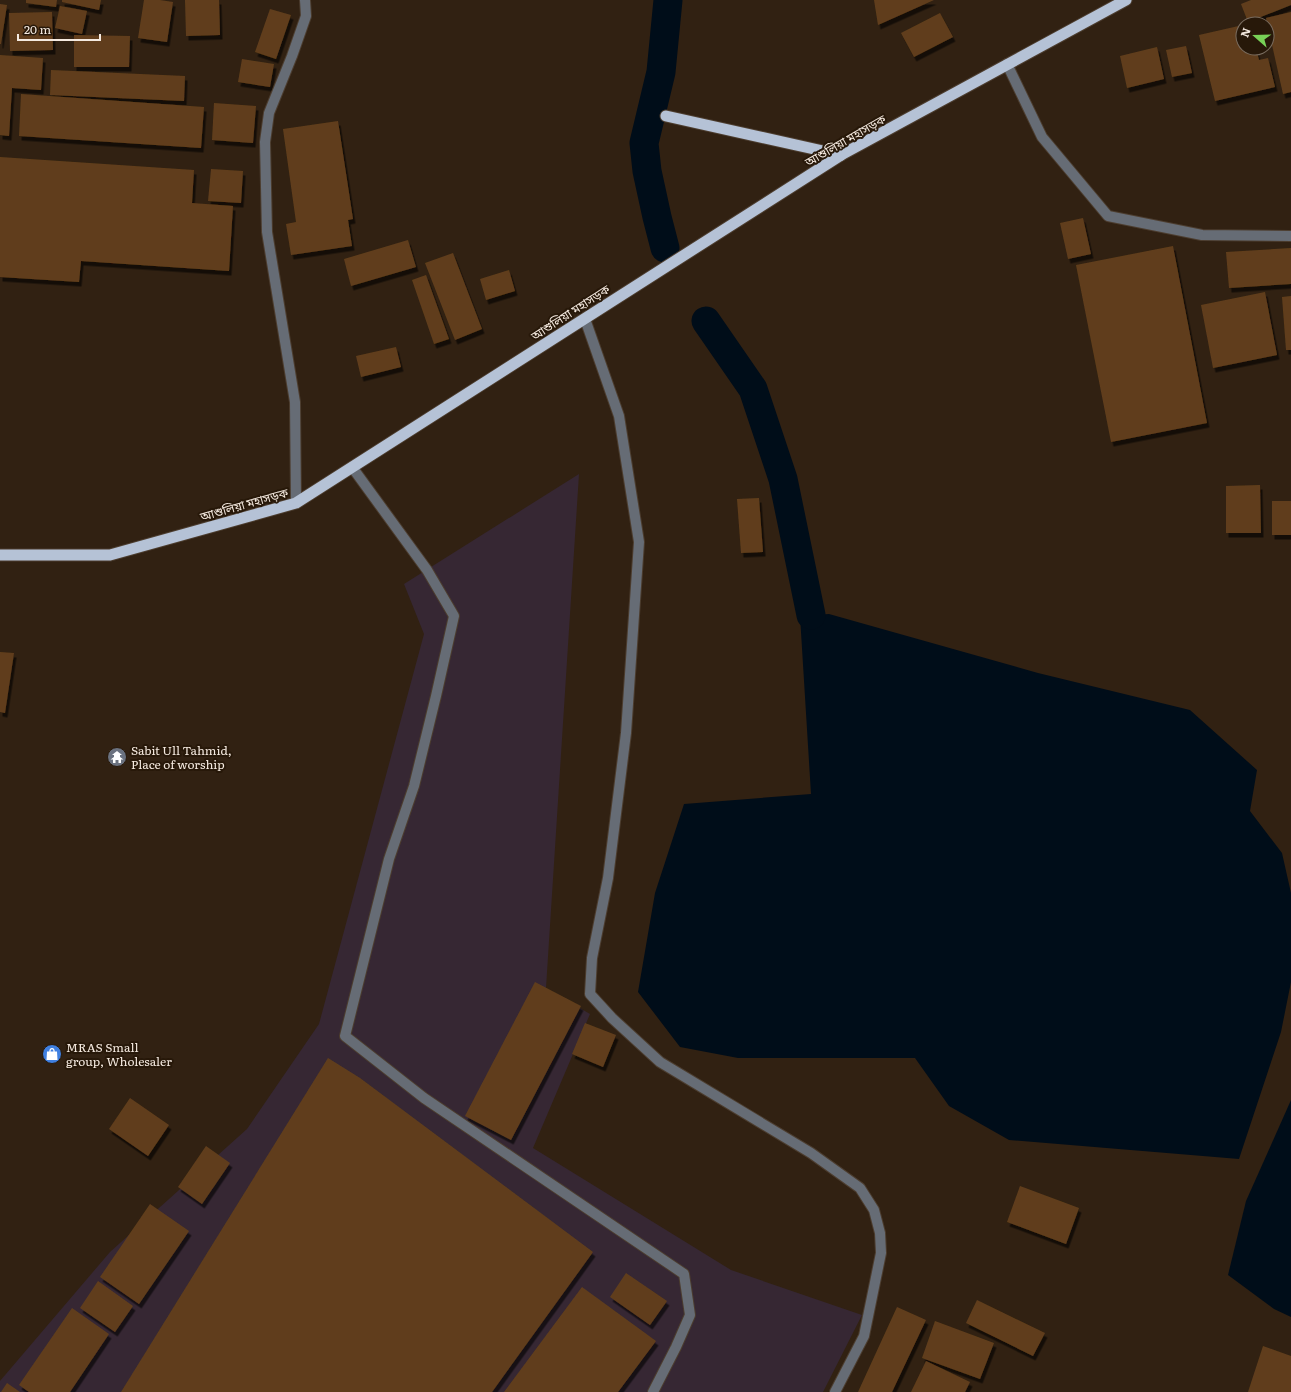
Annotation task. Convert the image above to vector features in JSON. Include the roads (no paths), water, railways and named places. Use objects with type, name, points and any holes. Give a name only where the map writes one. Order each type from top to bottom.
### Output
[{"type":"highway","name":"আশুলিয়া মহাসড়ক","points":[[0,555],[110,555],[296,503],[841,155],[1126,0]]},
{"type":"highway","points":[[666,116],[841,155]]},
{"type":"street","points":[[296,503],[295,402],[266,232],[265,142],[269,113],[306,16],[305,0]]},
{"type":"street","points":[[1007,64],[1042,137],[1108,216],[1202,235],[1291,236]]},
{"type":"street","points":[[585,318],[619,416],[639,542],[626,734],[608,878],[592,958],[590,994],[612,1018],[660,1062],[811,1153],[860,1188],[874,1210],[880,1233],[881,1253],[864,1336],[835,1392]]},
{"type":"street","points":[[352,467],[423,564],[454,616],[414,786],[389,859],[345,1036],[424,1098],[684,1274],[690,1315],[676,1347],[653,1392]]},
{"type":"water","points":[[829,614],[1038,673],[1190,710],[1257,770],[1250,811],[1282,853],[1291,893],[1291,982],[1281,1032],[1239,1159],[1009,1140],[949,1106],[915,1058],[738,1058],[680,1047],[638,992],[655,893],[684,804],[811,794],[800,616]]},
{"type":"water","points":[[1291,1100],[1291,1317],[1274,1309],[1228,1275],[1246,1201]]},
{"type":"waterway","points":[[665,248],[647,171],[644,143],[661,72],[668,0]]},
{"type":"waterway","points":[[706,321],[753,389],[783,479],[811,615]]},
{"type":"place","name":"Sabit Ull Tahmid, Place of worship","points":[[117,757]]},
{"type":"place","name":"MRAS Small group, Wholesaler","points":[[52,1054]]}]
